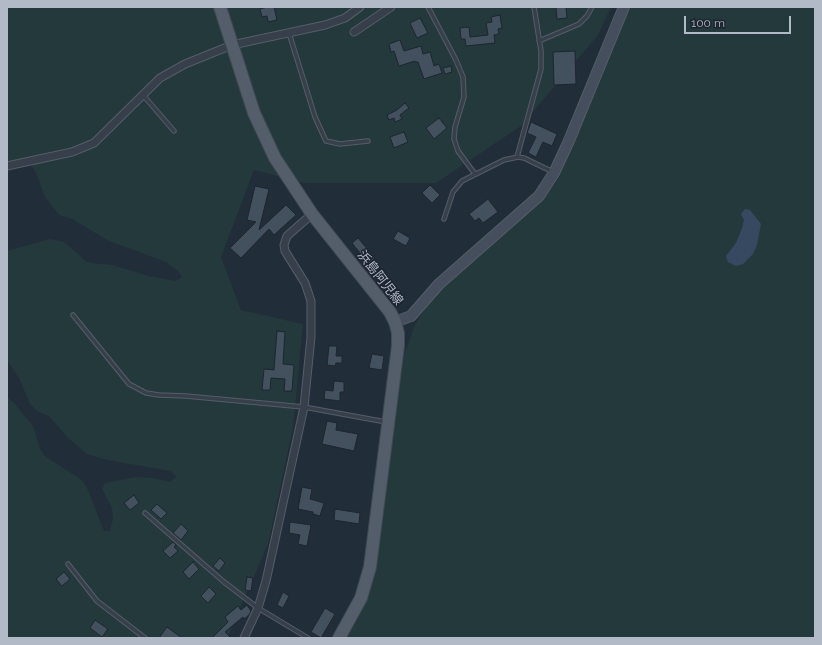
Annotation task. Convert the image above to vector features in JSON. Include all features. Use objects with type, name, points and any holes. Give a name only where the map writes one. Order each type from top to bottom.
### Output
[{"type":"main road","name":"浜島阿児線","points":[[220,7],[254,113],[266,140],[290,183],[312,214],[390,312],[395,322],[398,346],[368,578],[356,609],[339,638]]},
{"type":"street","points":[[7,166],[72,152],[94,143],[160,78],[185,64],[232,45],[325,25],[344,18],[360,7]]},
{"type":"street","points":[[354,32],[391,7]]},
{"type":"street","points":[[395,322],[411,316],[439,284],[538,196],[554,173],[568,143],[624,7]]},
{"type":"street","points":[[244,638],[258,608],[266,581],[304,407],[311,338],[311,301],[303,279],[285,251],[284,245],[287,236],[312,214]]},
{"type":"lane","points":[[428,7],[456,60],[463,77],[464,97],[455,127],[454,139],[458,151],[475,174]]},
{"type":"lane","points":[[516,157],[540,76],[541,61],[534,7]]},
{"type":"lane","points":[[539,41],[579,24],[587,16],[592,7]]},
{"type":"lane","points":[[288,33],[315,117],[326,141],[340,144],[368,141]]},
{"type":"lane","points":[[143,94],[174,132]]},
{"type":"lane","points":[[444,219],[457,186],[475,174],[504,160],[516,157],[524,158],[554,173]]},
{"type":"lane","points":[[73,315],[120,374],[136,389],[159,395],[186,396],[304,407],[389,423]]},
{"type":"lane","points":[[145,513],[224,582],[258,608],[308,638]]},
{"type":"lane","points":[[68,564],[97,601],[145,638]]},
{"type":"green space","points":[[7,7],[611,7],[598,35],[521,126],[436,183],[305,183],[254,170],[221,257],[241,310],[303,324],[293,428],[268,544],[227,638],[7,638],[7,397],[14,403],[33,426],[40,449],[46,457],[82,480],[87,488],[104,531],[110,531],[113,519],[112,508],[102,489],[105,483],[135,477],[153,478],[170,482],[176,477],[171,471],[107,460],[87,454],[68,438],[49,416],[38,412],[30,404],[19,378],[7,360],[7,251],[50,239],[64,242],[86,261],[91,263],[112,265],[149,276],[176,281],[182,277],[178,271],[166,262],[109,241],[72,219],[59,215],[45,197],[36,173],[29,161],[24,159],[7,162]]},
{"type":"green space","points":[[629,7],[815,7],[815,638],[346,638],[356,622],[372,578],[404,355],[415,325],[433,296],[538,204],[558,179]]},
{"type":"water","points":[[745,209],[750,210],[761,224],[757,245],[753,254],[743,264],[736,266],[728,262],[726,256],[736,243],[744,220],[741,214]]},
{"type":"building","points":[[274,7],[277,20],[268,22],[267,16],[262,17],[260,9]]},
{"type":"building","points":[[556,7],[566,7],[567,18],[557,19]]},
{"type":"building","points":[[500,15],[502,28],[498,29],[499,34],[494,35],[495,43],[466,46],[465,39],[461,39],[460,28],[469,27],[470,37],[488,35],[486,23],[492,22],[491,17]]},
{"type":"building","points":[[420,18],[428,33],[417,38],[410,23]]},
{"type":"building","points":[[400,40],[404,51],[421,46],[423,54],[430,52],[434,66],[439,64],[442,73],[424,79],[418,62],[415,61],[399,66],[394,51],[391,52],[389,44]]},
{"type":"building","points":[[575,51],[576,84],[554,85],[553,52]]},
{"type":"building","points":[[451,66],[452,72],[445,74],[443,68]]},
{"type":"building","points":[[405,103],[409,108],[400,115],[402,119],[395,122],[394,118],[389,120],[387,115],[397,110]]},
{"type":"building","points":[[439,118],[447,128],[434,139],[426,128]]},
{"type":"building","points":[[531,122],[557,134],[552,146],[543,142],[536,157],[528,153],[536,137],[527,133]]},
{"type":"building","points":[[404,132],[408,142],[394,148],[390,137]]},
{"type":"building","points":[[430,185],[440,195],[432,203],[422,193]]},
{"type":"building","points":[[255,186],[269,189],[259,230],[286,205],[296,215],[274,235],[269,229],[241,258],[230,248],[256,222],[247,220]]},
{"type":"building","points":[[488,199],[498,212],[483,223],[479,218],[475,221],[469,214]]},
{"type":"building","points":[[398,231],[410,238],[406,246],[393,239]]},
{"type":"building","points":[[358,238],[375,258],[369,264],[352,243]]},
{"type":"building","points":[[277,331],[285,332],[283,364],[294,365],[292,391],[284,391],[285,379],[271,378],[270,390],[262,390],[264,369],[274,370]]},
{"type":"building","points":[[329,346],[337,346],[336,356],[342,356],[342,363],[336,363],[335,366],[327,365]]},
{"type":"building","points":[[372,354],[384,356],[382,370],[369,368]]},
{"type":"building","points":[[334,381],[344,382],[344,392],[340,392],[340,401],[324,399],[325,390],[333,391]]},
{"type":"building","points":[[327,421],[337,423],[336,430],[358,434],[354,451],[322,444]]},
{"type":"building","points":[[302,487],[312,489],[310,499],[324,503],[320,516],[313,514],[313,512],[298,509]]},
{"type":"building","points":[[134,495],[139,503],[130,510],[124,503]]},
{"type":"building","points":[[157,504],[167,513],[161,519],[151,510]]},
{"type":"building","points":[[335,509],[360,513],[359,524],[334,520]]},
{"type":"building","points":[[290,522],[311,525],[307,546],[298,544],[300,535],[289,533]]},
{"type":"building","points":[[181,524],[188,531],[181,540],[173,533]]},
{"type":"building","points":[[173,542],[176,545],[174,547],[178,551],[170,558],[163,551]]},
{"type":"building","points":[[220,558],[225,563],[219,571],[213,566]]},
{"type":"building","points":[[193,562],[199,569],[189,579],[183,572]]},
{"type":"building","points":[[64,572],[70,579],[62,586],[56,579]]},
{"type":"building","points":[[247,577],[253,578],[251,591],[245,590]]},
{"type":"building","points":[[209,587],[216,594],[208,603],[201,596]]},
{"type":"building","points":[[283,592],[289,596],[283,608],[277,605]]},
{"type":"building","points":[[247,605],[251,611],[249,615],[244,619],[243,617],[225,632],[231,638],[212,638],[228,622],[225,617],[238,606],[241,610]]},
{"type":"building","points":[[325,608],[335,614],[321,638],[311,632]]},
{"type":"building","points":[[95,620],[108,629],[102,637],[90,628]]},
{"type":"building","points":[[167,627],[182,638],[159,638]]}]
